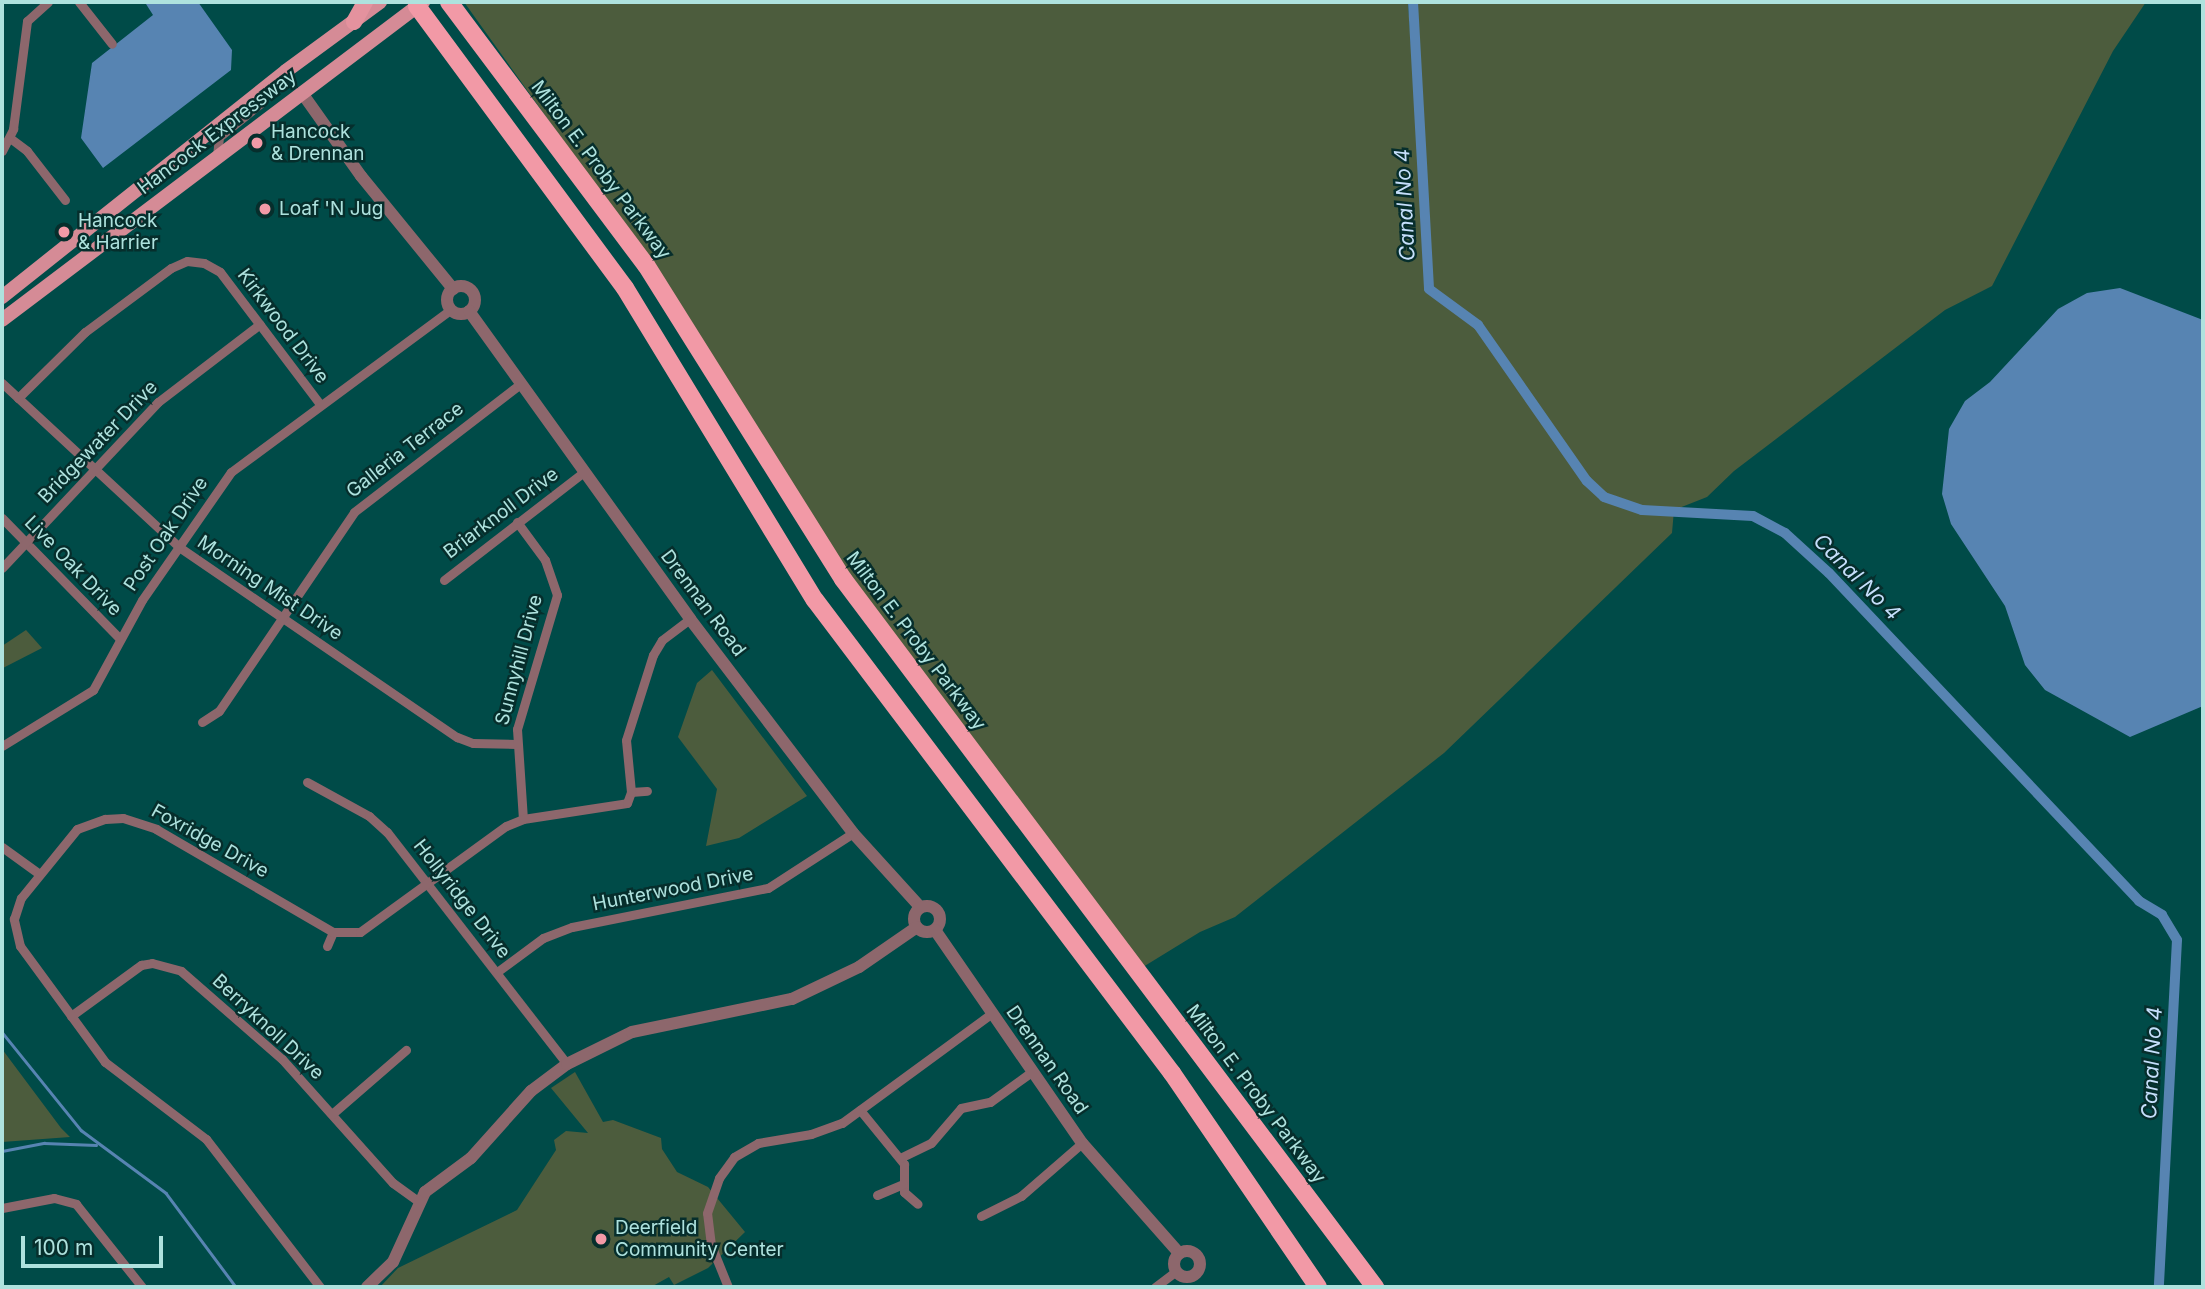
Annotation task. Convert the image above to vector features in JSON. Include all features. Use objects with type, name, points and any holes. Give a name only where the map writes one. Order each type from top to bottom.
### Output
[{"type":"highway","points":[[354,22],[365,2]]},
{"type":"highway","name":"Milton E. Proby Parkway","points":[[449,2],[646,265],[843,579],[1374,1287]]},
{"type":"highway","points":[[418,3],[625,288],[808,590],[1172,1073],[1318,1287]]},
{"type":"main road","name":"Hancock Expressway","points":[[2,296],[266,86],[380,2]]},
{"type":"main road","name":"Hancock Expressway","points":[[2,320],[418,3]]},
{"type":"street","points":[[2,151],[10,138],[27,21],[48,2]]},
{"type":"street","points":[[79,2],[112,44]]},
{"type":"street","points":[[217,156],[219,136],[261,103],[266,86]]},
{"type":"street","points":[[302,93],[361,176],[453,289]]},
{"type":"street","points":[[10,138],[27,151],[65,200]]},
{"type":"street","points":[[18,398],[85,332],[171,268],[196,262],[199,250]]},
{"type":"street","name":"Kirkwood Drive","points":[[196,262],[220,272],[320,404]]},
{"type":"street","points":[[461,286],[472,292],[475,300],[469,311],[451,309],[448,296],[453,289],[461,286]]},
{"type":"street","name":"Post Oak Drive","points":[[2,746],[86,696],[104,674],[120,639],[178,547],[231,472],[451,309]]},
{"type":"street","name":"Drennan Road","points":[[469,311],[581,474],[690,619],[853,832],[920,907]]},
{"type":"street","name":"Bridgewater Drive","points":[[2,568],[158,402],[260,324]]},
{"type":"street","name":"Morning Mist Drive","points":[[2,383],[178,547],[464,741],[516,744]]},
{"type":"street","name":"Galleria Terrace","points":[[202,722],[219,711],[366,501],[519,385]]},
{"type":"street","name":"Briarknoll Drive","points":[[444,580],[581,474]]},
{"type":"street","name":"Live Oak Drive","points":[[2,518],[120,639]]},
{"type":"street","name":"Sunnyhill Drive","points":[[517,522],[545,560],[556,595],[519,714],[516,744],[523,819]]},
{"type":"street","points":[[327,946],[333,932],[360,932],[371,927],[491,834],[523,819],[627,803],[631,792],[626,740],[653,655],[662,640],[690,619]]},
{"type":"street","name":"Hollyridge Drive","points":[[307,782],[379,824],[428,883],[567,1064]]},
{"type":"street","points":[[631,792],[647,791]]},
{"type":"street","name":"Foxridge Drive","points":[[320,1287],[206,1139],[117,1073],[27,958],[15,929],[17,908],[38,873],[78,829],[105,819],[139,821],[333,932]]},
{"type":"street","name":"Hunterwood Drive","points":[[497,972],[543,938],[572,927],[768,888],[805,868],[853,832]]},
{"type":"street","points":[[2,847],[38,873]]},
{"type":"street","points":[[920,907],[937,910],[941,918],[935,930],[923,932],[916,927],[915,914],[920,907]]},
{"type":"street","points":[[367,1287],[383,1275],[398,1253],[418,1201],[433,1184],[471,1158],[531,1091],[567,1064],[632,1032],[753,1010],[801,995],[859,967],[916,927]]},
{"type":"street","name":"Drennan Road","points":[[935,930],[1030,1073],[1082,1143],[1179,1254]]},
{"type":"street","name":"Berryknoll Drive","points":[[71,1016],[139,961],[181,971],[282,1059],[393,1183],[418,1201]]},
{"type":"street","points":[[728,1287],[711,1245],[707,1213],[725,1167],[748,1147],[828,1129],[860,1110],[991,1014]]},
{"type":"street","points":[[332,1114],[406,1049]]},
{"type":"street","points":[[900,1158],[931,1143],[961,1108],[990,1102],[1030,1073]]},
{"type":"street","points":[[860,1110],[900,1158],[905,1174],[903,1184],[918,1204]]},
{"type":"street","name":"Drennan Road","points":[[981,1216],[1021,1196],[1082,1143]]},
{"type":"street","points":[[877,1195],[903,1184]]},
{"type":"street","points":[[2,1208],[54,1198],[76,1204],[142,1287]]},
{"type":"street","points":[[1179,1254],[1196,1254],[1201,1262],[1196,1275],[1187,1278],[1176,1272],[1174,1264],[1179,1254]]},
{"type":"street","points":[[1155,1287],[1176,1272]]},
{"type":"street","points":[[1196,1275],[1204,1287]]},
{"type":"green space","points":[[464,2],[1408,2],[1428,284],[1421,87],[1413,2],[2146,2],[2113,51],[1992,286],[1945,310],[1734,471],[1707,497],[1674,510],[1672,533],[1444,753],[1235,917],[1200,932],[1143,967],[837,559],[685,311]]},
{"type":"green space","points":[[26,630],[42,648],[3,668],[2,646]]},
{"type":"green space","points":[[712,670],[807,796],[739,838],[706,846],[717,789],[678,737],[697,683]]},
{"type":"green space","points":[[2,1049],[61,1128],[70,1137],[2,1142]]},
{"type":"green space","points":[[575,1072],[603,1122],[613,1120],[661,1138],[662,1149],[677,1172],[708,1187],[745,1232],[708,1268],[674,1285],[669,1277],[651,1287],[380,1287],[398,1268],[517,1210],[556,1150],[554,1140],[566,1131],[588,1133],[551,1088]]},
{"type":"water","points":[[198,2],[232,50],[231,70],[103,168],[81,138],[92,63],[153,15],[146,4]]},
{"type":"water","points":[[2120,288],[2203,320],[2203,706],[2130,737],[2045,690],[2025,665],[2005,606],[1951,524],[1942,494],[1949,429],[1965,401],[1990,382],[2058,309],[2087,293]]},
{"type":"waterway","name":"Canal No 4","points":[[1413,2],[1429,289],[1478,325],[1587,481],[1604,497],[1642,510],[1753,516],[1785,533],[1829,573],[2139,901],[2162,915],[2177,940],[2159,1287]]},
{"type":"waterway","points":[[2,1032],[81,1130],[166,1193],[236,1287]]},
{"type":"waterway","points":[[2,1151],[44,1143],[96,1145]]},
{"type":"place","name":"Hancock & Drennan","points":[[257,143]]},
{"type":"place","name":"Loaf 'N Jug","points":[[265,209]]},
{"type":"place","name":"Hancock & Harrier","points":[[64,232]]},
{"type":"place","name":"Deerfield Community Center","points":[[601,1239]]}]
